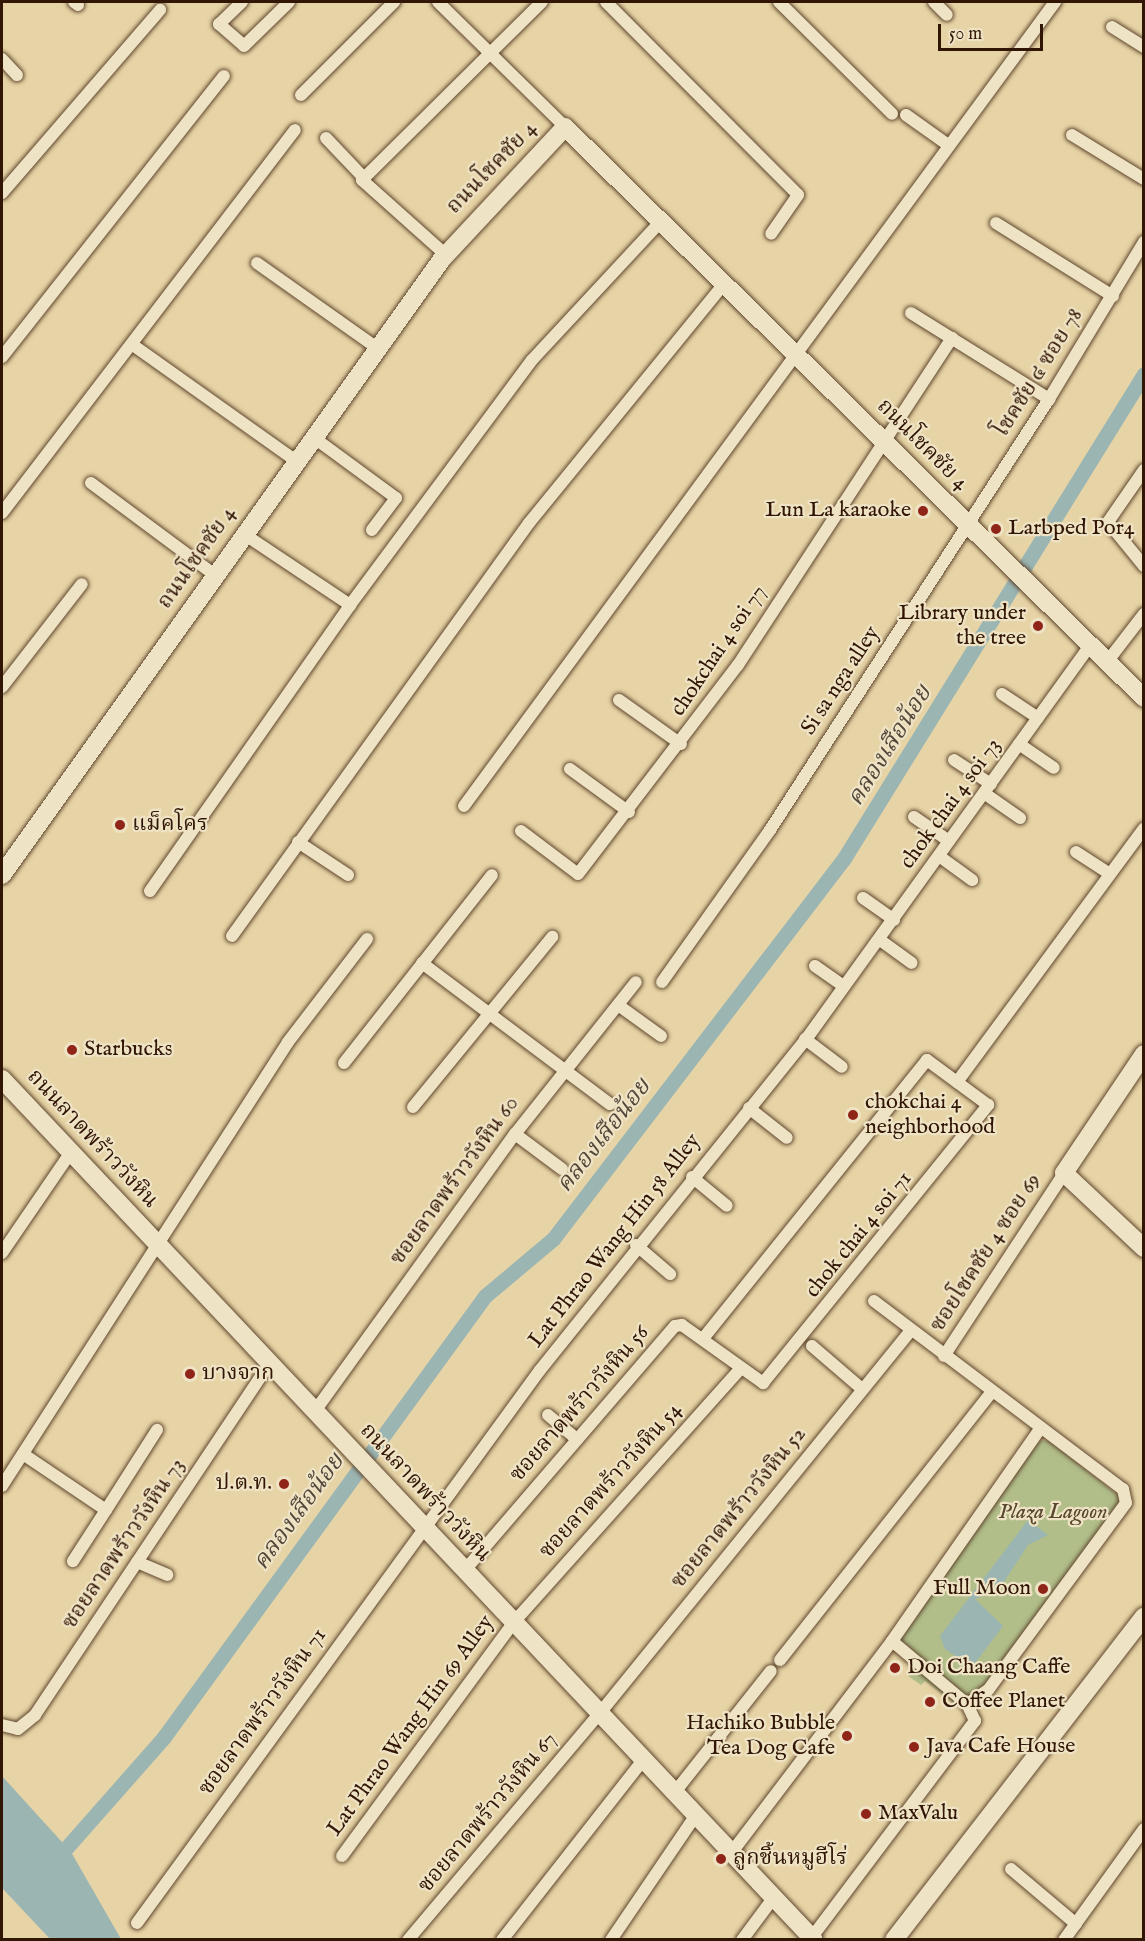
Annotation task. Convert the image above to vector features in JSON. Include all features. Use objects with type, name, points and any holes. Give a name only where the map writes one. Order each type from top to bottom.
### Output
[{"type":"street","points":[[242,2],[219,24],[244,46],[289,2]]},
{"type":"street","points":[[301,95],[394,2]]},
{"type":"street","points":[[438,2],[565,127]]},
{"type":"street","points":[[363,177],[542,2]]},
{"type":"street","points":[[606,2],[798,195],[771,234]]},
{"type":"street","points":[[779,2],[892,114]]},
{"type":"street","points":[[934,2],[947,15]]},
{"type":"street","points":[[464,806],[1055,2]]},
{"type":"street","points":[[2,193],[160,10]]},
{"type":"street","points":[[1112,27],[1143,47]]},
{"type":"street","points":[[2,59],[17,75]]},
{"type":"street","points":[[2,357],[224,76]]},
{"type":"street","points":[[906,115],[948,145]]},
{"type":"street","name":"ถนนโชคชัย 4","points":[[2,875],[376,348],[446,255],[565,127],[1143,698]]},
{"type":"street","points":[[2,513],[133,345],[295,130]]},
{"type":"street","points":[[1072,135],[1143,179]]},
{"type":"street","points":[[326,138],[363,177],[446,255]]},
{"type":"street","points":[[150,891],[350,605],[532,360],[661,221]]},
{"type":"street","points":[[996,223],[1113,296]]},
{"type":"street","name":"โชคชัย ๔ ซอย 78","points":[[967,524],[1049,399],[1113,296],[1143,242]]},
{"type":"street","points":[[257,263],[376,348]]},
{"type":"street","points":[[232,936],[529,523],[724,284]]},
{"type":"street","points":[[911,313],[1049,399]]},
{"type":"street","name":"chokchai 4 soi 77","points":[[520,831],[577,875],[681,744],[952,338]]},
{"type":"street","points":[[133,345],[296,461]]},
{"type":"street","points":[[313,437],[396,498],[372,530]]},
{"type":"street","points":[[1143,470],[1108,522],[1143,566]]},
{"type":"street","points":[[91,483],[215,575]]},
{"type":"street","name":"Si sa nga alley","points":[[662,982],[770,830],[967,524]]},
{"type":"street","points":[[244,534],[350,605]]},
{"type":"street","points":[[2,687],[81,584]]},
{"type":"street","points":[[1107,662],[1143,614]]},
{"type":"street","name":"chok chai 4 soi 73","points":[[844,986],[894,920],[1090,645]]},
{"type":"street","points":[[1002,694],[1038,718]]},
{"type":"street","points":[[619,700],[681,744]]},
{"type":"street","points":[[1019,744],[1054,768]]},
{"type":"street","points":[[954,760],[1020,818]]},
{"type":"street","points":[[570,769],[629,812]]},
{"type":"street","points":[[914,817],[949,841]]},
{"type":"street","points":[[703,1339],[927,1060],[957,1082],[1143,828]]},
{"type":"street","points":[[298,842],[348,875]]},
{"type":"street","points":[[1076,852],[1110,874]]},
{"type":"street","points":[[939,856],[972,880]]},
{"type":"street","points":[[344,1063],[492,876]]},
{"type":"street","points":[[863,898],[894,920]]},
{"type":"street","points":[[412,1107],[552,937]]},
{"type":"street","points":[[2,1486],[159,1246],[288,1042],[367,939]]},
{"type":"street","points":[[879,940],[912,963]]},
{"type":"street","points":[[422,963],[488,1015],[610,1104]]},
{"type":"street","points":[[815,966],[844,986]]},
{"type":"street","name":"ซอยลาดพร้าววังหิน 60","points":[[315,1411],[515,1134],[636,982]]},
{"type":"street","name":"Lat Phrao Wang Hin 58 Alley","points":[[424,1526],[636,1245],[805,1039],[844,986]]},
{"type":"street","points":[[618,1005],[661,1036]]},
{"type":"street","points":[[805,1039],[842,1067]]},
{"type":"street","points":[[1143,1054],[1064,1173],[1143,1248]]},
{"type":"street","name":"ถนนลาดพร้าววังหิน","points":[[2,1079],[813,1938]]},
{"type":"street","name":"chok chai 4 soi 71","points":[[763,1383],[985,1110],[988,1105],[957,1082]]},
{"type":"street","points":[[748,1108],[788,1138]]},
{"type":"street","points":[[515,1134],[562,1169]]},
{"type":"street","points":[[2,1253],[71,1152]]},
{"type":"street","name":"ซอยโชคชัย 4 ซอย 69","points":[[944,1356],[1064,1173]]},
{"type":"street","points":[[692,1177],[727,1206]]},
{"type":"street","points":[[636,1245],[670,1274]]},
{"type":"street","points":[[874,1301],[991,1393],[1123,1489],[1126,1503],[988,1690],[967,1704]]},
{"type":"street","name":"ซอยลาดพร้าววังหิน 56","points":[[465,1570],[675,1326],[703,1339],[740,1369],[763,1383]]},
{"type":"street","name":"ซอยลาดพร้าววังหิน 52","points":[[600,1713],[910,1330]]},
{"type":"street","points":[[812,1346],[862,1389]]},
{"type":"street","name":"ซอยลาดพร้าววังหิน 73","points":[[2,1725],[18,1729],[35,1715],[270,1363]]},
{"type":"street","name":"ซอยลาดพร้าววังหิน 54","points":[[514,1622],[740,1369]]},
{"type":"street","points":[[780,1660],[991,1393]]},
{"type":"street","points":[[548,1415],[578,1439]]},
{"type":"street","points":[[732,1852],[892,1641],[1040,1429]]},
{"type":"street","points":[[73,1561],[157,1430]]},
{"type":"street","points":[[23,1454],[106,1510]]},
{"type":"street","name":"ซอยลาดพร้าววังหิน 71","points":[[136,1923],[424,1526]]},
{"type":"street","points":[[136,1562],[167,1575]]},
{"type":"street","points":[[894,1940],[1143,1616]]},
{"type":"street","name":"Lat Phrao Wang Hin 69 Alley","points":[[342,1856],[514,1622]]},
{"type":"street","points":[[813,1938],[972,1730],[975,1713],[967,1704],[892,1641]]},
{"type":"street","points":[[675,1792],[771,1671]]},
{"type":"street","name":"ซอยลาดพร้าววังหิน 67","points":[[408,1940],[600,1713]]},
{"type":"street","points":[[502,1940],[644,1759]]},
{"type":"street","points":[[611,1940],[696,1815]]},
{"type":"street","points":[[1064,1940],[1143,1829]]},
{"type":"street","points":[[1011,1869],[1076,1924]]},
{"type":"street","points":[[742,1940],[774,1897]]},
{"type":"green space","name":"Plaza Lagoon","points":[[1039,1440],[1049,1441],[1128,1503],[970,1715],[925,1681],[921,1685],[908,1676],[915,1667],[902,1648],[890,1649]]},
{"type":"water","points":[[1028,1520],[1048,1535],[1028,1545],[1000,1588],[975,1599],[1003,1626],[972,1667],[945,1649],[940,1636]]},
{"type":"water","points":[[2,1776],[71,1852],[121,1939],[50,1939],[2,1888]]},
{"type":"waterway","name":"คลองเสือน้อย","points":[[53,1863],[164,1737],[485,1296],[553,1239],[843,860],[1144,374]]},
{"type":"place","name":"Lun La karaoke","points":[[923,511]]},
{"type":"place","name":"Larbped Por4","points":[[996,529]]},
{"type":"place","name":"Library under the tree","points":[[1038,626]]},
{"type":"place","name":"แม็คโคร","points":[[120,825]]},
{"type":"place","name":"Starbucks","points":[[72,1050]]},
{"type":"place","name":"chokchai 4 neighborhood","points":[[853,1115]]},
{"type":"place","name":"บางจาก","points":[[190,1374]]},
{"type":"place","name":"ป.ต.ท.","points":[[284,1484]]},
{"type":"place","name":"Full Moon","points":[[1043,1589]]},
{"type":"place","name":"Doi Chaang Caffe","points":[[895,1668]]},
{"type":"place","name":"Coffee Planet","points":[[930,1702]]},
{"type":"place","name":"Hachiko Bubble Tea Dog Cafe","points":[[847,1736]]},
{"type":"place","name":"Java Cafe House","points":[[914,1747]]},
{"type":"place","name":"MaxValu","points":[[866,1814]]},
{"type":"place","name":"ลูกชิ้นหมูฮีโร่","points":[[721,1859]]}]
